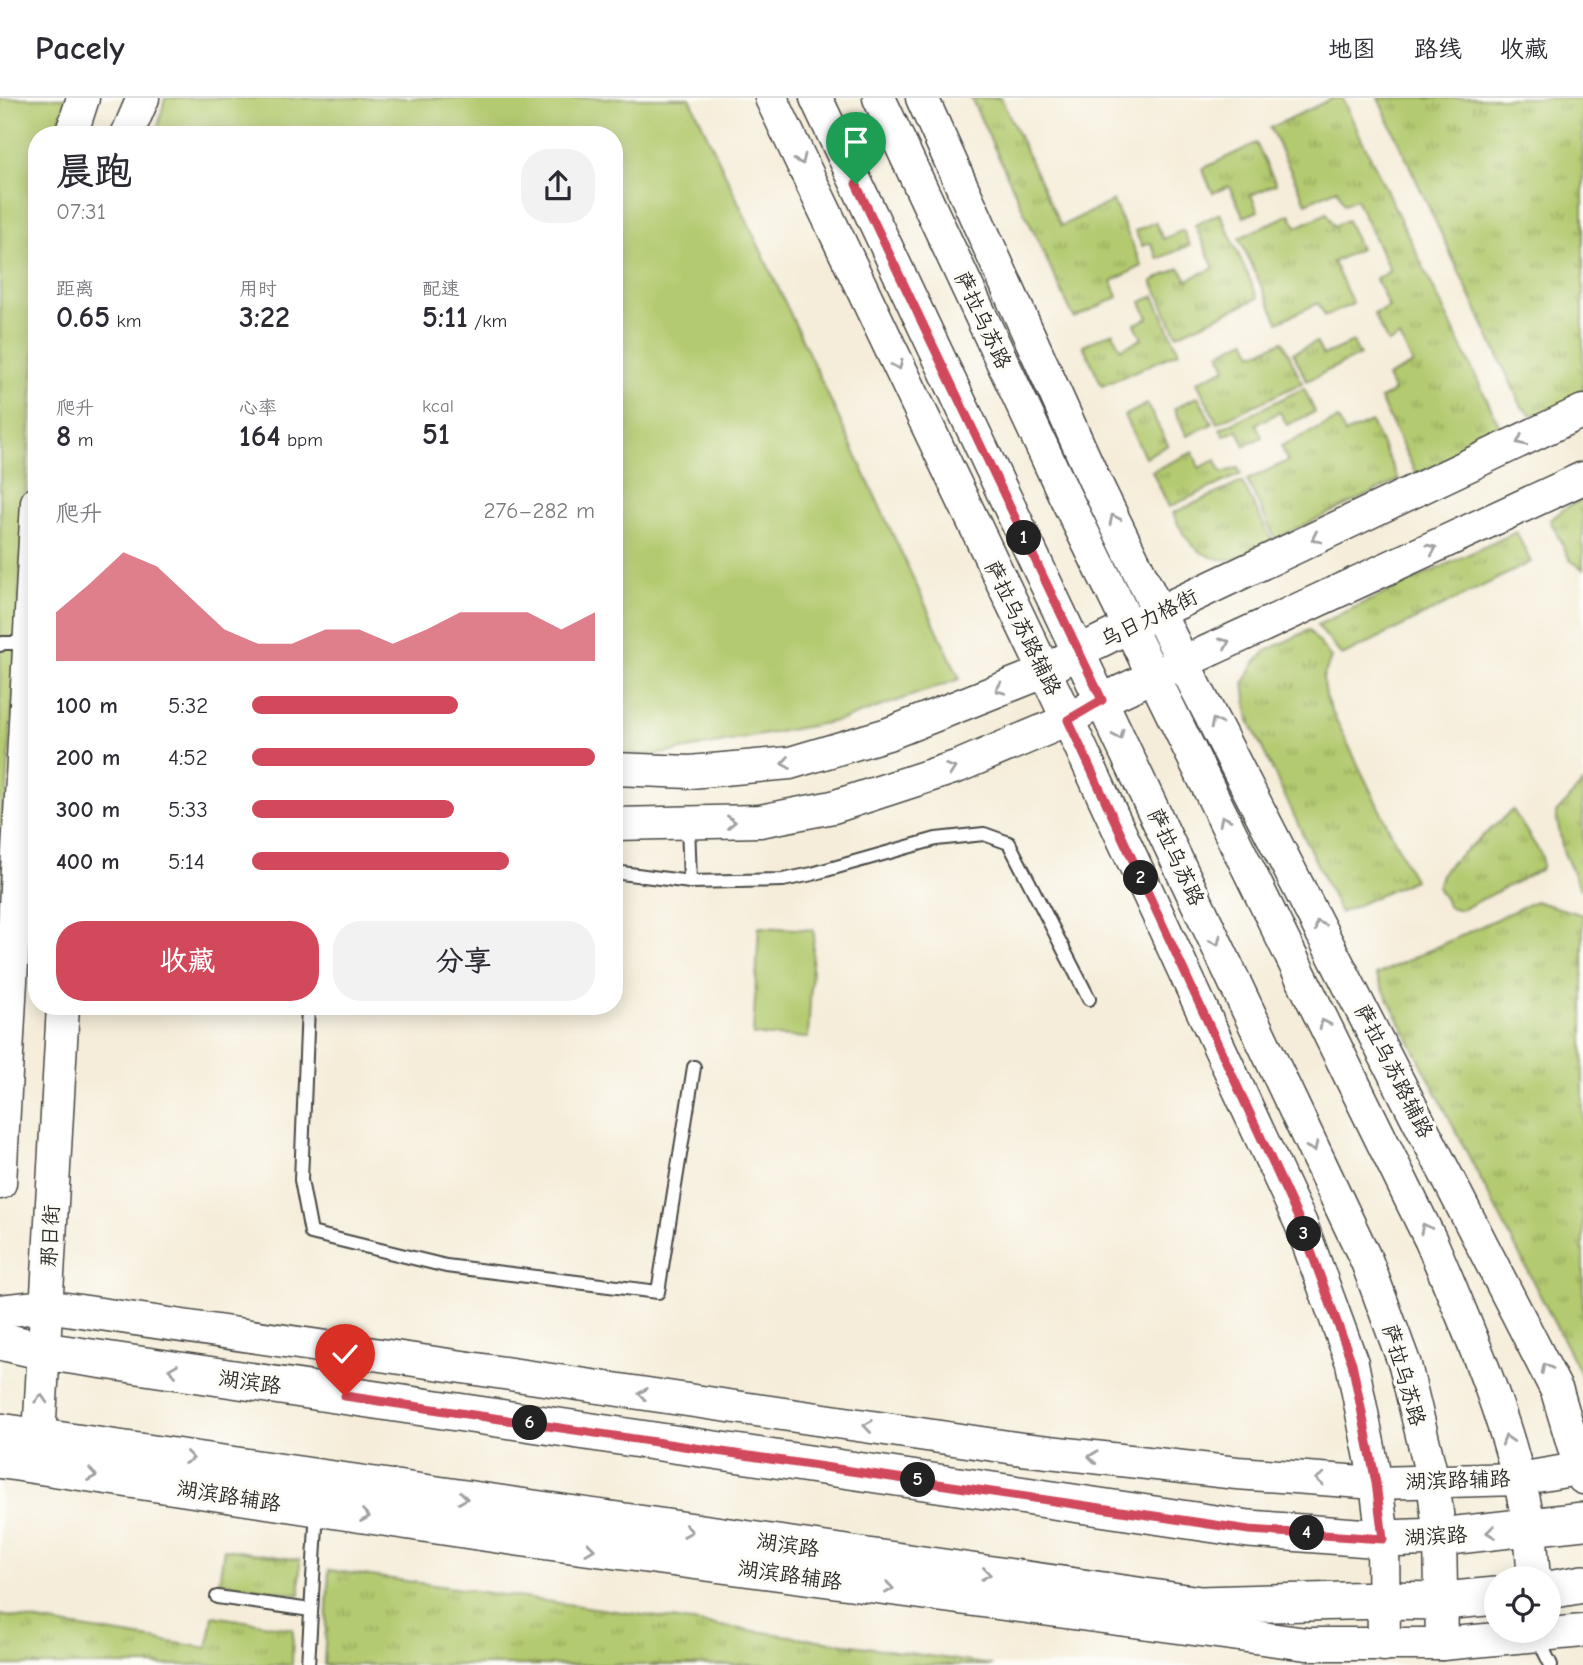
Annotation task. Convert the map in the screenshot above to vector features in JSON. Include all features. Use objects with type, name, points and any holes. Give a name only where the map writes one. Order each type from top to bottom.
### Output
[{"type":"main road","name":"湖滨路","points":[[0,1341],[44,1351],[1249,1530],[1383,1539],[1440,1537],[1583,1521]]},
{"type":"main road","name":"湖滨路","points":[[0,1432],[39,1452],[1200,1605],[1443,1601],[1484,1597]]},
{"type":"main road","points":[[1561,1588],[1583,1584]]},
{"type":"street","points":[[74,126],[83,98]]},
{"type":"street","points":[[131,126],[143,98]]},
{"type":"street","name":"萨拉乌苏路辅路","points":[[771,98],[1068,720],[1301,1224],[1352,1363],[1376,1483],[1383,1539],[1384,1645]]},
{"type":"street","name":"萨拉乌苏路","points":[[816,98],[1367,1262],[1405,1365],[1433,1481],[1440,1537],[1442,1644]]},
{"type":"street","name":"萨拉乌苏路","points":[[879,98],[1153,676],[1431,1241],[1484,1365],[1519,1479],[1530,1528],[1533,1566]]},
{"type":"street","name":"萨拉乌苏路辅路","points":[[922,98],[1093,477],[1183,662],[1558,1391],[1582,1472]]},
{"type":"street","name":"乌日力格街","points":[[623,769],[690,772],[790,763],[888,734],[1044,672],[1159,612],[1583,411]]},
{"type":"street","points":[[623,824],[760,821],[833,807],[959,766],[1068,720],[1102,700],[1153,676],[1583,478]]},
{"type":"street","points":[[28,560],[15,644],[28,727]]},
{"type":"street","points":[[0,1183],[28,810]]},
{"type":"street","name":"那日街","points":[[39,1452],[62,1015]]},
{"type":"street","name":"湖滨路辅路","points":[[0,1311],[46,1306],[1022,1449],[1237,1473],[1376,1483],[1519,1479],[1582,1472]]},
{"type":"street","name":"湖滨路辅路","points":[[0,1462],[39,1452],[317,1509],[500,1537],[1307,1644],[1442,1644],[1484,1640]]},
{"type":"street","name":"湖滨路辅路","points":[[1561,1632],[1583,1631]]},
{"type":"lane","points":[[688,823],[690,882]]},
{"type":"lane","points":[[623,873],[690,882],[783,880],[936,839],[984,834],[1009,843],[1089,999]]},
{"type":"lane","points":[[308,1015],[301,1180],[311,1233],[446,1266],[658,1292],[694,1067]]},
{"type":"lane","points":[[308,1665],[317,1509]]},
{"type":"lane","points":[[217,1597],[311,1610]]},
{"type":"lane","points":[[1541,1643],[1550,1665]]},
{"type":"green space","points":[[0,98],[67,98],[57,126],[28,126],[28,459],[0,899]]},
{"type":"green space","points":[[165,98],[690,98],[960,679],[842,720],[655,755],[623,753],[623,126],[158,126]]},
{"type":"green space","points":[[971,98],[1001,98],[1061,226],[1113,201],[1142,266],[1112,281],[1118,297],[1074,318]]},
{"type":"green space","points":[[1333,98],[1342,98],[1503,433],[1416,474],[1380,399],[1394,392],[1387,377],[1413,364],[1400,337],[1388,343],[1374,314],[1389,307],[1376,279],[1390,271],[1356,199],[1344,204],[1337,189],[1306,203],[1270,128]]},
{"type":"green space","points":[[1378,98],[1583,98],[1583,397],[1550,413],[1532,415],[1522,407]]},
{"type":"green space","points":[[1256,143],[1276,184],[1251,195],[1258,211],[1244,217],[1229,186],[1213,193],[1202,169]]},
{"type":"green space","points":[[1220,213],[1258,298],[1177,335],[1152,281],[1180,268],[1187,280],[1214,268],[1195,225]]},
{"type":"green space","points":[[1327,213],[1334,226],[1347,220],[1360,249],[1333,262],[1353,304],[1325,316],[1318,303],[1278,322],[1239,238],[1290,214],[1297,227]]},
{"type":"green space","points":[[1155,222],[1163,239],[1183,230],[1190,245],[1158,259],[1151,243],[1142,246],[1135,231]]},
{"type":"green space","points":[[1154,296],[1179,352],[1102,386],[1083,345],[1113,332],[1120,349],[1142,339],[1135,324],[1148,318],[1141,302]]},
{"type":"green space","points":[[1246,340],[1253,354],[1283,341],[1302,383],[1217,423],[1197,382],[1226,368],[1219,353]]},
{"type":"green space","points":[[1316,342],[1323,355],[1353,342],[1360,355],[1307,381],[1293,353]]},
{"type":"green space","points":[[1304,388],[1315,412],[1287,425],[1280,412],[1256,424],[1262,437],[1245,446],[1238,430],[1224,436],[1220,429]]},
{"type":"green space","points":[[1198,396],[1212,424],[1187,436],[1174,409]]},
{"type":"green space","points":[[1147,404],[1168,445],[1145,457],[1124,416]]},
{"type":"green space","points":[[1338,419],[1345,434],[1371,422],[1399,480],[1275,539],[1247,480],[1288,461],[1281,446]]},
{"type":"green space","points":[[1193,452],[1199,468],[1216,460],[1222,473],[1238,468],[1241,474],[1169,507],[1152,471]]},
{"type":"green space","points":[[1242,482],[1272,541],[1237,558],[1221,559],[1202,553],[1188,540],[1173,513]]},
{"type":"green space","points":[[1583,499],[1583,569],[1570,560],[1550,520]]},
{"type":"green space","points":[[1516,532],[1531,562],[1342,656],[1317,625]]},
{"type":"green space","points":[[1309,630],[1331,658],[1323,678],[1327,701],[1414,880],[1340,913],[1249,720],[1244,683],[1254,664],[1266,651]]},
{"type":"green space","points":[[1583,783],[1583,889],[1580,888],[1563,851],[1556,813]]},
{"type":"green space","points":[[1513,810],[1542,856],[1542,869],[1461,910],[1449,907],[1437,887],[1441,874]]},
{"type":"green space","points":[[1535,901],[1583,915],[1583,1379],[1376,975]]},
{"type":"green space","points":[[759,927],[814,930],[808,1038],[753,1035]]},
{"type":"green space","points":[[224,1549],[300,1560],[300,1595],[219,1582]]},
{"type":"green space","points":[[329,1570],[992,1665],[324,1665]]},
{"type":"green space","points":[[0,1615],[208,1648],[213,1616],[293,1629],[292,1665],[0,1665]]},
{"type":"route","points":[[345,1396],[1249,1530],[1383,1539],[1376,1483],[1352,1363],[1301,1224],[1068,720],[1102,700],[856,184]]}]
